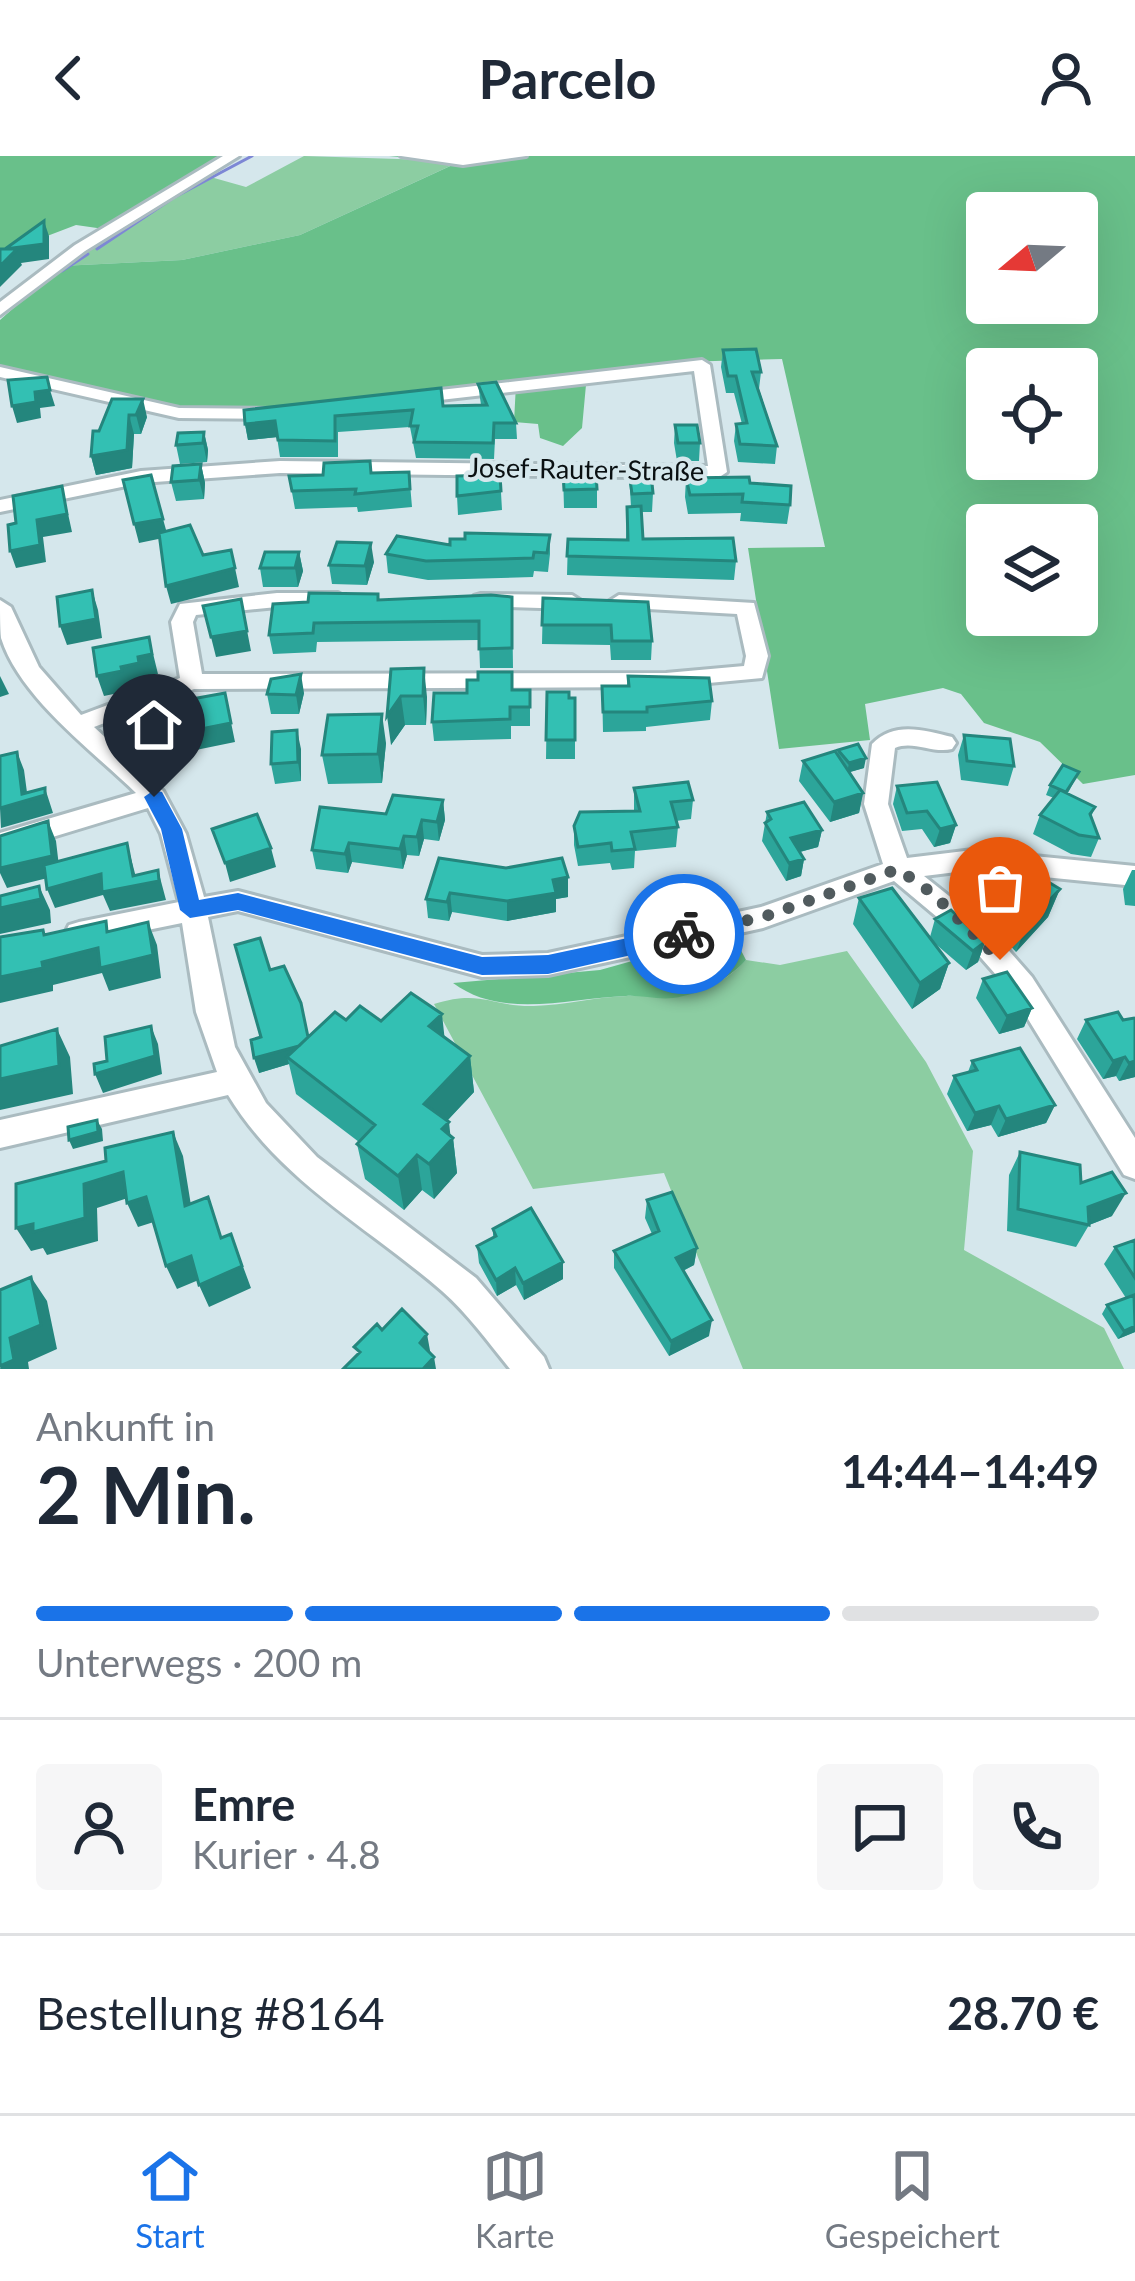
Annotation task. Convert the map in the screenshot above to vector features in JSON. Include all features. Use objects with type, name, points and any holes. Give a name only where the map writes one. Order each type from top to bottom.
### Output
[{"type":"street","points":[[0,310],[80,248],[232,156]]},
{"type":"street","points":[[408,156],[463,161],[519,156]]},
{"type":"street","name":"Josef-Rauter-Straße","points":[[0,506],[141,477],[280,467],[718,472],[702,364],[386,402]]},
{"type":"street","points":[[0,372],[178,413],[244,417],[291,412]]},
{"type":"street","points":[[191,682],[182,622],[188,610],[277,600],[369,601]]},
{"type":"street","points":[[77,725],[191,682],[666,680],[754,673],[757,656],[746,608],[736,603],[460,601]]},
{"type":"street","points":[[0,607],[8,658],[154,797],[171,829],[214,1033],[235,1081],[269,1132],[325,1189],[455,1282],[532,1369]]},
{"type":"street","points":[[944,743],[901,736],[884,744],[876,804],[898,869],[978,935],[1022,985],[1135,1165]]},
{"type":"street","points":[[0,843],[154,797]]},
{"type":"street","points":[[42,940],[238,901],[482,966],[548,964],[763,917],[898,869],[973,860],[1135,876]]},
{"type":"street","points":[[0,1134],[235,1081]]},
{"type":"green space","points":[[0,156],[221,156],[104,229],[76,225],[0,254]]},
{"type":"green space","points":[[304,156],[461,161],[300,235],[182,260],[61,266],[207,176],[246,187]]},
{"type":"green space","points":[[389,156],[1135,156],[1135,775],[1083,784],[1040,742],[984,723],[961,694],[943,688],[865,704],[870,740],[779,749],[748,548],[825,547],[782,359],[682,362],[587,374],[582,428],[563,446],[540,438],[538,424],[514,422],[516,384],[244,416],[176,408],[0,367],[0,320],[61,266],[182,260],[300,235],[459,162]]},
{"type":"green space","points":[[732,933],[746,960],[713,985],[673,998],[626,996],[515,1004],[472,994],[453,983],[600,970]]},
{"type":"green space","points":[[847,951],[926,1062],[973,1151],[964,1250],[1104,1328],[1124,1369],[743,1369],[664,1173],[533,1189],[434,1004],[475,998],[534,1006],[676,994],[719,982],[746,960],[780,965]]},
{"type":"building","points":[[44,221],[44,244],[5,249]]},
{"type":"building","points":[[0,249],[17,249],[0,266]]},
{"type":"building","points":[[756,349],[761,372],[752,372],[777,446],[740,444],[736,424],[747,423],[736,376],[728,376],[723,350]]},
{"type":"building","points":[[47,377],[50,390],[35,392],[36,402],[12,406],[8,380]]},
{"type":"building","points":[[496,382],[516,423],[494,423],[493,443],[414,442],[418,426],[410,426],[413,410],[335,416],[335,441],[278,440],[275,421],[245,424],[244,410],[441,388],[443,406],[487,405],[478,384]]},
{"type":"building","points":[[112,399],[143,399],[136,415],[129,415],[127,450],[91,456],[93,431],[99,431]]},
{"type":"building","points":[[675,425],[697,425],[700,443],[678,443]]},
{"type":"building","points":[[204,432],[203,443],[176,445],[178,433]]},
{"type":"building","points":[[370,461],[371,473],[409,472],[410,489],[355,494],[356,489],[292,491],[289,476],[323,475],[324,463]]},
{"type":"building","points":[[201,464],[199,480],[171,482],[173,466]]},
{"type":"building","points":[[596,473],[597,489],[564,490],[563,474]]},
{"type":"building","points":[[629,473],[651,473],[653,493],[632,494]]},
{"type":"building","points":[[151,475],[163,519],[134,524],[123,480]]},
{"type":"building","points":[[500,475],[501,491],[457,496],[457,476]]},
{"type":"building","points":[[749,477],[750,483],[791,486],[790,505],[742,502],[743,494],[690,495],[686,478]]},
{"type":"building","points":[[62,486],[67,514],[37,520],[40,545],[10,551],[8,525],[16,523],[13,496]]},
{"type":"building","points":[[641,506],[643,539],[733,538],[736,561],[567,556],[568,539],[628,540],[627,507]]},
{"type":"building","points":[[190,525],[203,555],[231,550],[235,568],[166,586],[159,533]]},
{"type":"building","points":[[465,533],[550,535],[547,553],[534,552],[533,558],[426,561],[386,554],[397,536],[450,545],[450,539],[465,539]]},
{"type":"building","points":[[337,542],[371,543],[365,566],[329,565]]},
{"type":"building","points":[[265,552],[299,552],[295,568],[260,568]]},
{"type":"building","points":[[92,590],[96,619],[60,626],[57,597]]},
{"type":"building","points":[[309,593],[378,594],[378,600],[512,597],[512,648],[479,649],[479,621],[314,623],[313,633],[269,635],[273,604],[308,602]]},
{"type":"building","points":[[543,598],[648,602],[652,641],[612,641],[611,625],[542,625]]},
{"type":"building","points":[[241,599],[247,631],[211,637],[203,606]]},
{"type":"building","points":[[149,637],[152,654],[138,657],[139,663],[121,667],[122,671],[97,676],[93,648]]},
{"type":"building","points":[[424,668],[423,696],[401,696],[387,716],[391,669]]},
{"type":"building","points":[[478,672],[512,672],[512,690],[530,690],[530,707],[510,707],[510,719],[432,722],[434,693],[467,693],[467,680],[478,680]]},
{"type":"building","points":[[301,674],[296,695],[267,694],[271,679]]},
{"type":"building","points":[[628,676],[709,678],[712,701],[647,707],[647,712],[603,712],[602,686],[629,686]]},
{"type":"building","points":[[547,692],[569,692],[569,698],[575,698],[575,740],[546,740]]},
{"type":"building","points":[[225,693],[231,723],[186,732],[181,701]]},
{"type":"building","points":[[382,714],[378,754],[322,755],[328,715]]},
{"type":"building","points":[[297,730],[298,762],[271,764],[272,732]]},
{"type":"building","points":[[964,735],[1010,739],[1014,766],[967,761]]},
{"type":"building","points":[[858,744],[866,758],[849,763],[838,750]]},
{"type":"building","points":[[835,751],[863,793],[834,802],[803,761]]},
{"type":"building","points":[[17,752],[22,794],[45,788],[45,795],[0,808],[0,756]]},
{"type":"building","points":[[1063,765],[1079,772],[1066,792],[1050,785]]},
{"type":"building","points":[[688,782],[693,800],[671,802],[678,827],[631,832],[635,849],[612,851],[611,843],[578,847],[574,826],[580,812],[640,811],[634,788]]},
{"type":"building","points":[[937,782],[956,825],[940,829],[927,811],[907,813],[897,786]]},
{"type":"building","points":[[1060,790],[1095,807],[1090,814],[1099,838],[1079,835],[1040,815]]},
{"type":"building","points":[[393,795],[443,800],[437,822],[422,820],[417,837],[404,836],[400,849],[349,843],[345,854],[312,850],[320,807],[386,814]]},
{"type":"building","points":[[804,802],[822,830],[791,838],[804,859],[789,863],[765,823],[771,819],[767,812]]},
{"type":"building","points":[[257,814],[271,848],[225,863],[212,829]]},
{"type":"building","points":[[48,821],[52,856],[0,868],[0,836]]},
{"type":"building","points":[[127,843],[133,876],[158,870],[159,881],[102,892],[101,874],[47,889],[44,865]]},
{"type":"building","points":[[992,848],[1060,889],[1027,924],[1011,905],[1023,893],[986,870],[984,857]]},
{"type":"building","points":[[439,858],[506,868],[562,858],[568,877],[553,880],[556,893],[507,901],[450,893],[447,902],[426,899]]},
{"type":"building","points":[[39,886],[41,899],[0,908],[0,896]]},
{"type":"building","points":[[892,888],[949,963],[920,983],[859,898]]},
{"type":"building","points":[[951,910],[985,942],[973,951],[935,919]]},
{"type":"building","points":[[106,921],[107,932],[148,922],[153,955],[100,968],[98,948],[0,977],[0,937],[43,930],[44,935]]},
{"type":"building","points":[[260,938],[270,970],[284,966],[301,1003],[308,1037],[299,1046],[254,1058],[251,1040],[261,1037],[235,945]]},
{"type":"building","points":[[1007,972],[1032,1008],[1007,1016],[983,979]]},
{"type":"building","points":[[411,993],[442,1014],[429,1026],[470,1056],[424,1104],[449,1122],[442,1129],[453,1138],[429,1164],[417,1155],[398,1176],[357,1144],[375,1125],[287,1057],[335,1012],[346,1020],[360,1006],[381,1021]]},
{"type":"building","points":[[1118,1012],[1123,1020],[1135,1019],[1135,1061],[1129,1063],[1125,1057],[1113,1061],[1086,1020]]},
{"type":"building","points":[[151,1026],[155,1056],[95,1074],[94,1064],[107,1061],[105,1037]]},
{"type":"building","points":[[57,1029],[59,1066],[0,1079],[0,1046]]},
{"type":"building","points":[[1020,1048],[1055,1105],[1006,1119],[999,1106],[975,1113],[954,1076],[977,1070],[972,1061]]},
{"type":"building","points":[[97,1120],[98,1132],[69,1140],[68,1127]]},
{"type":"building","points":[[173,1132],[185,1206],[208,1197],[221,1238],[231,1234],[242,1266],[199,1285],[191,1256],[166,1266],[146,1197],[127,1203],[123,1172],[84,1184],[85,1218],[33,1232],[33,1224],[16,1228],[16,1184],[106,1161],[105,1148]]},
{"type":"building","points":[[1020,1152],[1080,1165],[1081,1183],[1112,1172],[1126,1193],[1088,1207],[1089,1225],[1018,1209]]},
{"type":"building","points":[[672,1192],[697,1248],[676,1258],[712,1320],[671,1341],[614,1251],[659,1231],[647,1200]]},
{"type":"building","points":[[531,1208],[563,1262],[523,1283],[515,1268],[496,1280],[477,1246],[496,1236],[493,1229]]},
{"type":"building","points":[[1135,1240],[1135,1278],[1115,1247]]},
{"type":"building","points":[[31,1277],[41,1325],[10,1338],[14,1360],[0,1366],[0,1290]]},
{"type":"building","points":[[1134,1295],[1135,1326],[1124,1331],[1107,1305]]},
{"type":"building","points":[[402,1309],[427,1334],[420,1343],[434,1357],[423,1369],[343,1369],[360,1352],[354,1347],[377,1324],[382,1330]]},
{"type":"waterway","points":[[97,249],[173,198],[252,156]]},
{"type":"waterway","points":[[62,271],[88,254]]},
{"type":"way so far","points":[[684,934],[763,917],[898,869],[932,893],[1000,960]]},
{"type":"route","points":[[154,797],[171,829],[190,910],[238,901],[482,966],[548,964],[684,934]]}]
